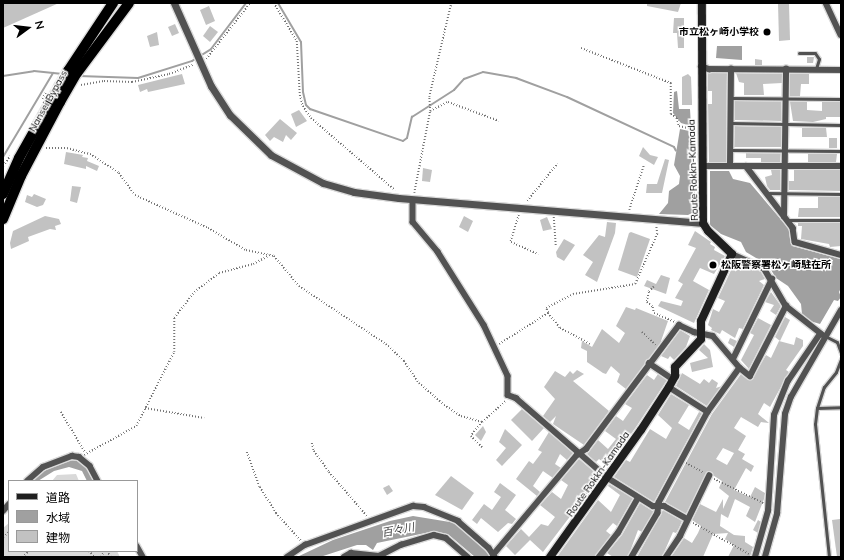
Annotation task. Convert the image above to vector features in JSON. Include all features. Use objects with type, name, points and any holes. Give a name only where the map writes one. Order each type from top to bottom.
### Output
[{"type":"highway","name":"Nansei Bypass","points":[[3,219],[21,176],[71,85],[73,72],[113,3]]},
{"type":"highway","name":"Nansei Bypass","points":[[73,72],[129,3]]},
{"type":"highway","name":"Nansei Bypass","points":[[3,194],[19,158],[71,85]]},
{"type":"main road","name":"Route Rokkn-Kamada","points":[[550,557],[608,478],[671,383],[675,367],[701,339],[701,321],[732,254],[708,231],[704,219],[701,142],[702,3]]},
{"type":"street","points":[[174,3],[211,86],[230,115],[271,155],[323,183],[354,192],[413,200],[653,219],[704,219]]},
{"type":"street","points":[[826,3],[841,35]]},
{"type":"street","points":[[701,66],[709,69],[841,70]]},
{"type":"street","points":[[730,166],[731,69]]},
{"type":"street","points":[[785,218],[786,69]]},
{"type":"street","points":[[703,169],[730,166],[841,166]]},
{"type":"street","points":[[746,166],[793,228],[794,242],[841,255]]},
{"type":"street","points":[[413,200],[413,222],[438,252],[484,325],[508,376],[508,395],[516,398],[608,478],[652,506],[664,506],[687,520]]},
{"type":"street","points":[[732,254],[764,268],[772,279],[786,306],[822,335]]},
{"type":"street","points":[[733,359],[772,279]]},
{"type":"street","points":[[287,557],[304,545],[413,506],[424,507],[458,520],[494,556],[577,455],[581,454],[679,325],[694,332],[701,332],[713,336],[740,368],[750,376],[786,306]]},
{"type":"street","points":[[755,557],[765,530],[769,506],[771,435],[776,407],[788,381],[841,310]]},
{"type":"street","points":[[765,557],[777,514],[785,414],[791,397],[822,335]]},
{"type":"street","points":[[649,363],[671,383],[708,412]]},
{"type":"street","points":[[632,557],[655,519],[659,506],[681,459],[708,412],[740,368]]},
{"type":"street","points":[[28,480],[43,467],[64,457],[79,457],[84,460],[97,480]]},
{"type":"street","points":[[666,557],[709,476]]},
{"type":"street","points":[[599,557],[618,533],[638,498]]},
{"type":"street","points":[[344,557],[352,553],[379,556],[401,545],[434,535],[446,538],[468,557]]},
{"type":"street","points":[[138,548],[143,557]]},
{"type":"lane","points":[[799,53],[815,53],[819,59],[816,69]]},
{"type":"lane","points":[[731,98],[785,97],[841,99]]},
{"type":"lane","points":[[731,124],[841,125]]},
{"type":"lane","points":[[731,150],[841,151]]},
{"type":"lane","points":[[766,193],[841,194]]},
{"type":"lane","points":[[785,218],[841,220]]},
{"type":"lane","points":[[822,335],[837,342],[841,353]]},
{"type":"lane","points":[[829,557],[815,424],[817,408],[824,387],[836,372],[841,359]]},
{"type":"lane","points":[[817,408],[841,407]]},
{"type":"path","points":[[71,85],[82,83],[132,82],[169,74],[200,62],[213,51],[250,3]]},
{"type":"path","points":[[274,3],[297,41],[300,95],[303,106],[311,118],[398,193],[399,198]]},
{"type":"path","points":[[413,200],[430,111],[429,101],[451,3]]},
{"type":"path","points":[[581,48],[671,83],[671,114],[677,118],[679,126],[692,129],[697,141],[701,142]]},
{"type":"path","points":[[430,111],[448,102],[499,121]]},
{"type":"path","points":[[49,142],[46,148],[67,148],[90,154],[119,173],[135,195],[208,228],[246,250],[279,258],[299,286],[348,317],[398,354],[419,383],[444,405],[461,416],[482,422]]},
{"type":"path","points":[[3,166],[7,161]]},
{"type":"path","points":[[626,217],[644,164]]},
{"type":"path","points":[[553,211],[556,246]]},
{"type":"path","points":[[590,344],[560,328],[548,313],[546,308],[573,294],[635,284],[657,234],[653,219]]},
{"type":"path","points":[[85,452],[116,435],[133,429],[174,352],[174,318],[194,292],[219,273],[253,264],[270,255]]},
{"type":"path","points":[[654,286],[649,292],[647,302],[653,307],[654,313],[679,325]]},
{"type":"path","points":[[494,347],[548,313]]},
{"type":"path","points":[[642,332],[661,348]]},
{"type":"path","points":[[482,446],[471,436],[482,422],[506,400],[508,395]]},
{"type":"path","points":[[145,408],[204,418]]},
{"type":"path","points":[[61,412],[85,452],[84,460]]},
{"type":"path","points":[[312,443],[314,451],[329,472],[364,514],[373,520]]},
{"type":"path","points":[[247,452],[260,487],[276,513],[304,545]]},
{"type":"path","points":[[681,459],[709,476],[769,506]]},
{"type":"path","points":[[687,520],[755,557]]},
{"type":"shaded area","points":[[76,474],[79,480],[53,480],[57,475]]},
{"type":"shaded area","points":[[8,524],[8,552],[118,552],[120,557],[3,557],[3,528]]},
{"type":"water","points":[[717,46],[742,46],[742,60],[716,58]]},
{"type":"water","points":[[677,91],[679,109],[690,109],[691,126],[681,123],[673,113],[674,92]]},
{"type":"water","points":[[680,129],[689,131],[692,176],[695,180],[694,212],[688,215],[659,214],[668,203],[669,191],[679,184],[680,176],[674,165]]},
{"type":"water","points":[[710,171],[729,171],[733,179],[750,183],[789,229],[792,246],[841,259],[841,288],[839,292],[841,297],[838,301],[834,300],[820,324],[810,321],[802,314],[801,304],[788,286],[776,278],[768,265],[746,252],[741,242],[721,234],[710,225]]},
{"type":"water","points":[[77,460],[88,468],[94,480],[86,480],[82,471],[69,467],[54,471],[40,480],[31,480],[51,465],[61,461]]},
{"type":"water","name":"百々川","points":[[413,516],[456,523],[492,557],[475,557],[449,535],[430,532],[377,543],[373,550],[366,545],[357,545],[320,557],[297,557],[333,540],[390,521]]},
{"type":"building","points":[[3,3],[59,3],[3,28]]},
{"type":"building","points":[[647,3],[681,3],[678,12],[647,6]]},
{"type":"building","points":[[778,3],[789,3],[790,40],[779,41]]},
{"type":"building","points":[[209,6],[215,21],[206,25],[200,10]]},
{"type":"building","points":[[674,18],[684,18],[684,48],[678,48],[677,33],[673,33]]},
{"type":"building","points":[[175,24],[179,33],[172,36],[168,27]]},
{"type":"building","points":[[210,26],[218,32],[210,42],[203,36]]},
{"type":"building","points":[[157,32],[159,45],[150,47],[147,36]]},
{"type":"building","points":[[807,57],[814,57],[813,63],[807,63]]},
{"type":"building","points":[[755,59],[762,60],[762,65],[755,65]]},
{"type":"building","points":[[708,73],[727,73],[726,162],[709,162],[708,104],[712,104],[712,91],[708,91]]},
{"type":"building","points":[[736,73],[782,74],[782,83],[763,84],[764,95],[744,95],[744,83],[739,82]]},
{"type":"building","points":[[182,74],[185,84],[148,92],[147,89],[140,92],[138,85]]},
{"type":"building","points":[[688,74],[691,77],[692,105],[682,105],[682,77]]},
{"type":"building","points":[[790,74],[809,74],[809,84],[801,84],[800,96],[790,96]]},
{"type":"building","points":[[735,101],[781,101],[781,121],[735,120]]},
{"type":"building","points":[[790,102],[807,102],[807,110],[822,111],[822,102],[841,102],[841,117],[826,117],[826,119],[813,122],[793,121]]},
{"type":"building","points":[[299,110],[307,121],[296,127],[291,114]]},
{"type":"building","points":[[280,119],[297,133],[291,140],[286,135],[283,142],[274,137],[270,141],[265,135]]},
{"type":"building","points":[[735,126],[781,127],[781,147],[734,147]]},
{"type":"building","points":[[802,128],[826,128],[827,137],[802,137]]},
{"type":"building","points":[[829,138],[837,138],[837,148],[829,148]]},
{"type":"building","points":[[643,147],[650,155],[658,157],[654,165],[639,156]]},
{"type":"building","points":[[66,152],[83,155],[82,157],[88,158],[87,161],[99,166],[97,171],[86,166],[86,169],[64,164]]},
{"type":"building","points":[[746,153],[781,153],[780,162],[761,162],[761,158],[746,158]]},
{"type":"building","points":[[808,154],[837,154],[836,162],[808,162]]},
{"type":"building","points":[[665,159],[669,160],[662,193],[646,193],[647,184],[657,184]]},
{"type":"building","points":[[423,168],[432,170],[430,182],[422,181]]},
{"type":"building","points":[[771,170],[780,170],[780,190],[770,190],[767,186],[765,177],[772,175]]},
{"type":"building","points":[[794,170],[841,170],[841,191],[789,190],[789,181],[794,181]]},
{"type":"building","points":[[72,186],[81,187],[77,203],[70,201]]},
{"type":"building","points":[[34,194],[46,199],[43,205],[37,207],[25,202],[27,195],[32,197]]},
{"type":"building","points":[[818,197],[841,197],[841,217],[798,217],[799,208],[818,208]]},
{"type":"building","points":[[45,216],[59,219],[61,224],[55,226],[56,230],[50,229],[28,237],[29,241],[11,249],[10,243],[13,231]]},
{"type":"building","points":[[464,216],[473,221],[468,232],[459,227]]},
{"type":"building","points":[[547,217],[552,229],[543,231],[540,220]]},
{"type":"building","points":[[607,222],[616,223],[615,233],[597,282],[585,275],[593,262],[583,255],[599,235],[605,237]]},
{"type":"building","points":[[798,223],[841,223],[841,246],[830,247],[829,244],[801,239],[802,226],[798,226]]},
{"type":"building","points":[[695,231],[711,242],[710,244],[715,247],[714,250],[725,256],[714,274],[700,268],[693,281],[709,290],[694,323],[658,306],[661,301],[681,306],[683,301],[675,298],[683,284],[678,281],[696,248],[688,245]]},
{"type":"building","points":[[631,232],[650,239],[637,277],[618,270],[629,233]]},
{"type":"building","points":[[564,239],[575,245],[564,261],[557,257],[556,252]]},
{"type":"building","points":[[744,264],[761,272],[765,279],[759,281],[764,285],[743,329],[739,328],[735,338],[722,330],[720,334],[711,330],[712,328],[708,325],[713,309],[719,312],[725,301],[718,298],[733,266],[740,270]]},
{"type":"building","points":[[661,275],[670,278],[666,294],[644,286],[647,280],[656,284]]},
{"type":"building","points":[[771,292],[781,306],[776,315],[770,311],[774,305],[765,302]]},
{"type":"building","points":[[626,307],[635,310],[636,308],[668,321],[660,344],[626,389],[617,382],[620,374],[611,366],[606,374],[603,373],[587,362],[587,351],[581,348],[582,341],[592,347],[602,329],[619,343],[625,333],[616,326]]},
{"type":"building","points":[[785,317],[790,320],[780,341],[775,337]]},
{"type":"building","points":[[758,318],[771,325],[749,369],[741,360],[754,335],[750,333]]},
{"type":"building","points":[[680,330],[690,336],[686,347],[674,360],[670,356],[668,359],[661,356]]},
{"type":"building","points":[[796,337],[803,340],[803,346],[786,370],[789,372],[770,407],[764,403],[758,414],[769,423],[761,422],[758,427],[741,417],[734,428],[746,436],[738,450],[745,454],[742,459],[754,466],[751,472],[746,468],[734,490],[750,497],[755,487],[765,493],[755,522],[746,516],[750,507],[735,499],[728,518],[721,514],[720,526],[734,535],[745,536],[745,542],[753,547],[750,557],[728,557],[734,545],[725,539],[728,533],[713,534],[703,557],[671,557],[684,538],[692,543],[698,533],[701,526],[692,520],[700,504],[716,512],[723,499],[723,509],[729,496],[719,488],[722,481],[708,472],[686,514],[665,502],[712,414],[741,374],[748,380],[752,379],[766,355],[771,358],[779,341],[794,345]],"holes":[[[723,448],[734,453],[727,465],[716,459]]]},
{"type":"building","points":[[730,338],[737,341],[734,347],[728,343]]},
{"type":"building","points":[[704,344],[710,350],[713,367],[692,372],[690,363],[708,358],[699,350]]},
{"type":"building","points":[[577,370],[584,374],[573,381],[609,411],[584,445],[553,424],[556,416],[550,422],[543,416],[555,399],[544,387],[555,371],[565,377],[570,371],[573,374]]},
{"type":"building","points":[[682,373],[700,384],[704,379],[709,383],[712,379],[718,383],[716,388],[722,386],[707,406],[676,386]]},
{"type":"building","points":[[658,374],[667,380],[636,427],[608,466],[599,459],[596,462],[587,454],[598,440],[608,449],[616,439],[605,431],[616,416],[623,421],[632,408],[625,404],[647,375],[654,380]]},
{"type":"building","points":[[671,394],[689,405],[678,423],[689,430],[699,412],[702,413],[654,502],[614,477],[626,460],[630,462],[650,429],[666,439],[672,428],[658,415]]},
{"type":"building","points":[[522,409],[544,428],[532,441],[511,420]]},
{"type":"building","points":[[483,426],[486,432],[481,441],[475,435]]},
{"type":"building","points":[[505,429],[522,445],[502,466],[496,460],[506,448],[499,442]]},
{"type":"building","points":[[549,432],[573,453],[567,460],[560,454],[555,464],[561,468],[553,478],[543,471],[533,486],[540,492],[537,496],[516,479],[529,461],[533,464],[542,452],[538,450]]},
{"type":"building","points":[[579,459],[600,477],[543,552],[530,540],[515,555],[506,546],[521,529],[529,537],[541,524],[548,526],[555,517],[540,505],[552,492],[561,499],[568,485],[561,480]]},
{"type":"building","points":[[451,476],[474,493],[462,510],[435,495]]},
{"type":"building","points":[[500,483],[516,495],[505,510],[516,519],[512,524],[508,523],[498,532],[481,518],[477,524],[472,520],[484,504],[492,510],[501,497],[494,492]]},
{"type":"building","points":[[609,484],[633,498],[617,526],[613,523],[606,531],[611,535],[595,557],[557,557],[598,500],[611,512],[620,495],[608,486]]},
{"type":"building","points":[[389,485],[393,491],[387,495],[383,488]]},
{"type":"building","points":[[640,503],[654,512],[642,532],[638,530],[628,557],[613,557],[607,553],[622,535]]},
{"type":"building","points":[[663,510],[682,521],[679,528],[676,533],[673,532],[662,557],[637,557]]},
{"type":"building","points":[[840,519],[841,557],[837,557],[832,520]]},
{"type":"building","points":[[758,520],[761,522],[758,533],[753,530]]},
{"type":"waterway","points":[[79,76],[138,78],[192,61],[211,49],[246,3]]},
{"type":"waterway","points":[[278,3],[301,42],[303,92],[306,105],[310,109],[403,141],[407,138],[412,117],[454,90],[464,79],[483,72],[516,78],[567,97],[674,147],[676,151]]},
{"type":"waterway","points":[[3,76],[34,71],[63,74]]},
{"type":"waterway","points":[[3,157],[53,73]]},
{"type":"place","name":"市立松ヶ崎小学校","points":[[767,32]]},
{"type":"place","name":"松阪警察署松ヶ崎駐在所","points":[[713,265]]}]
